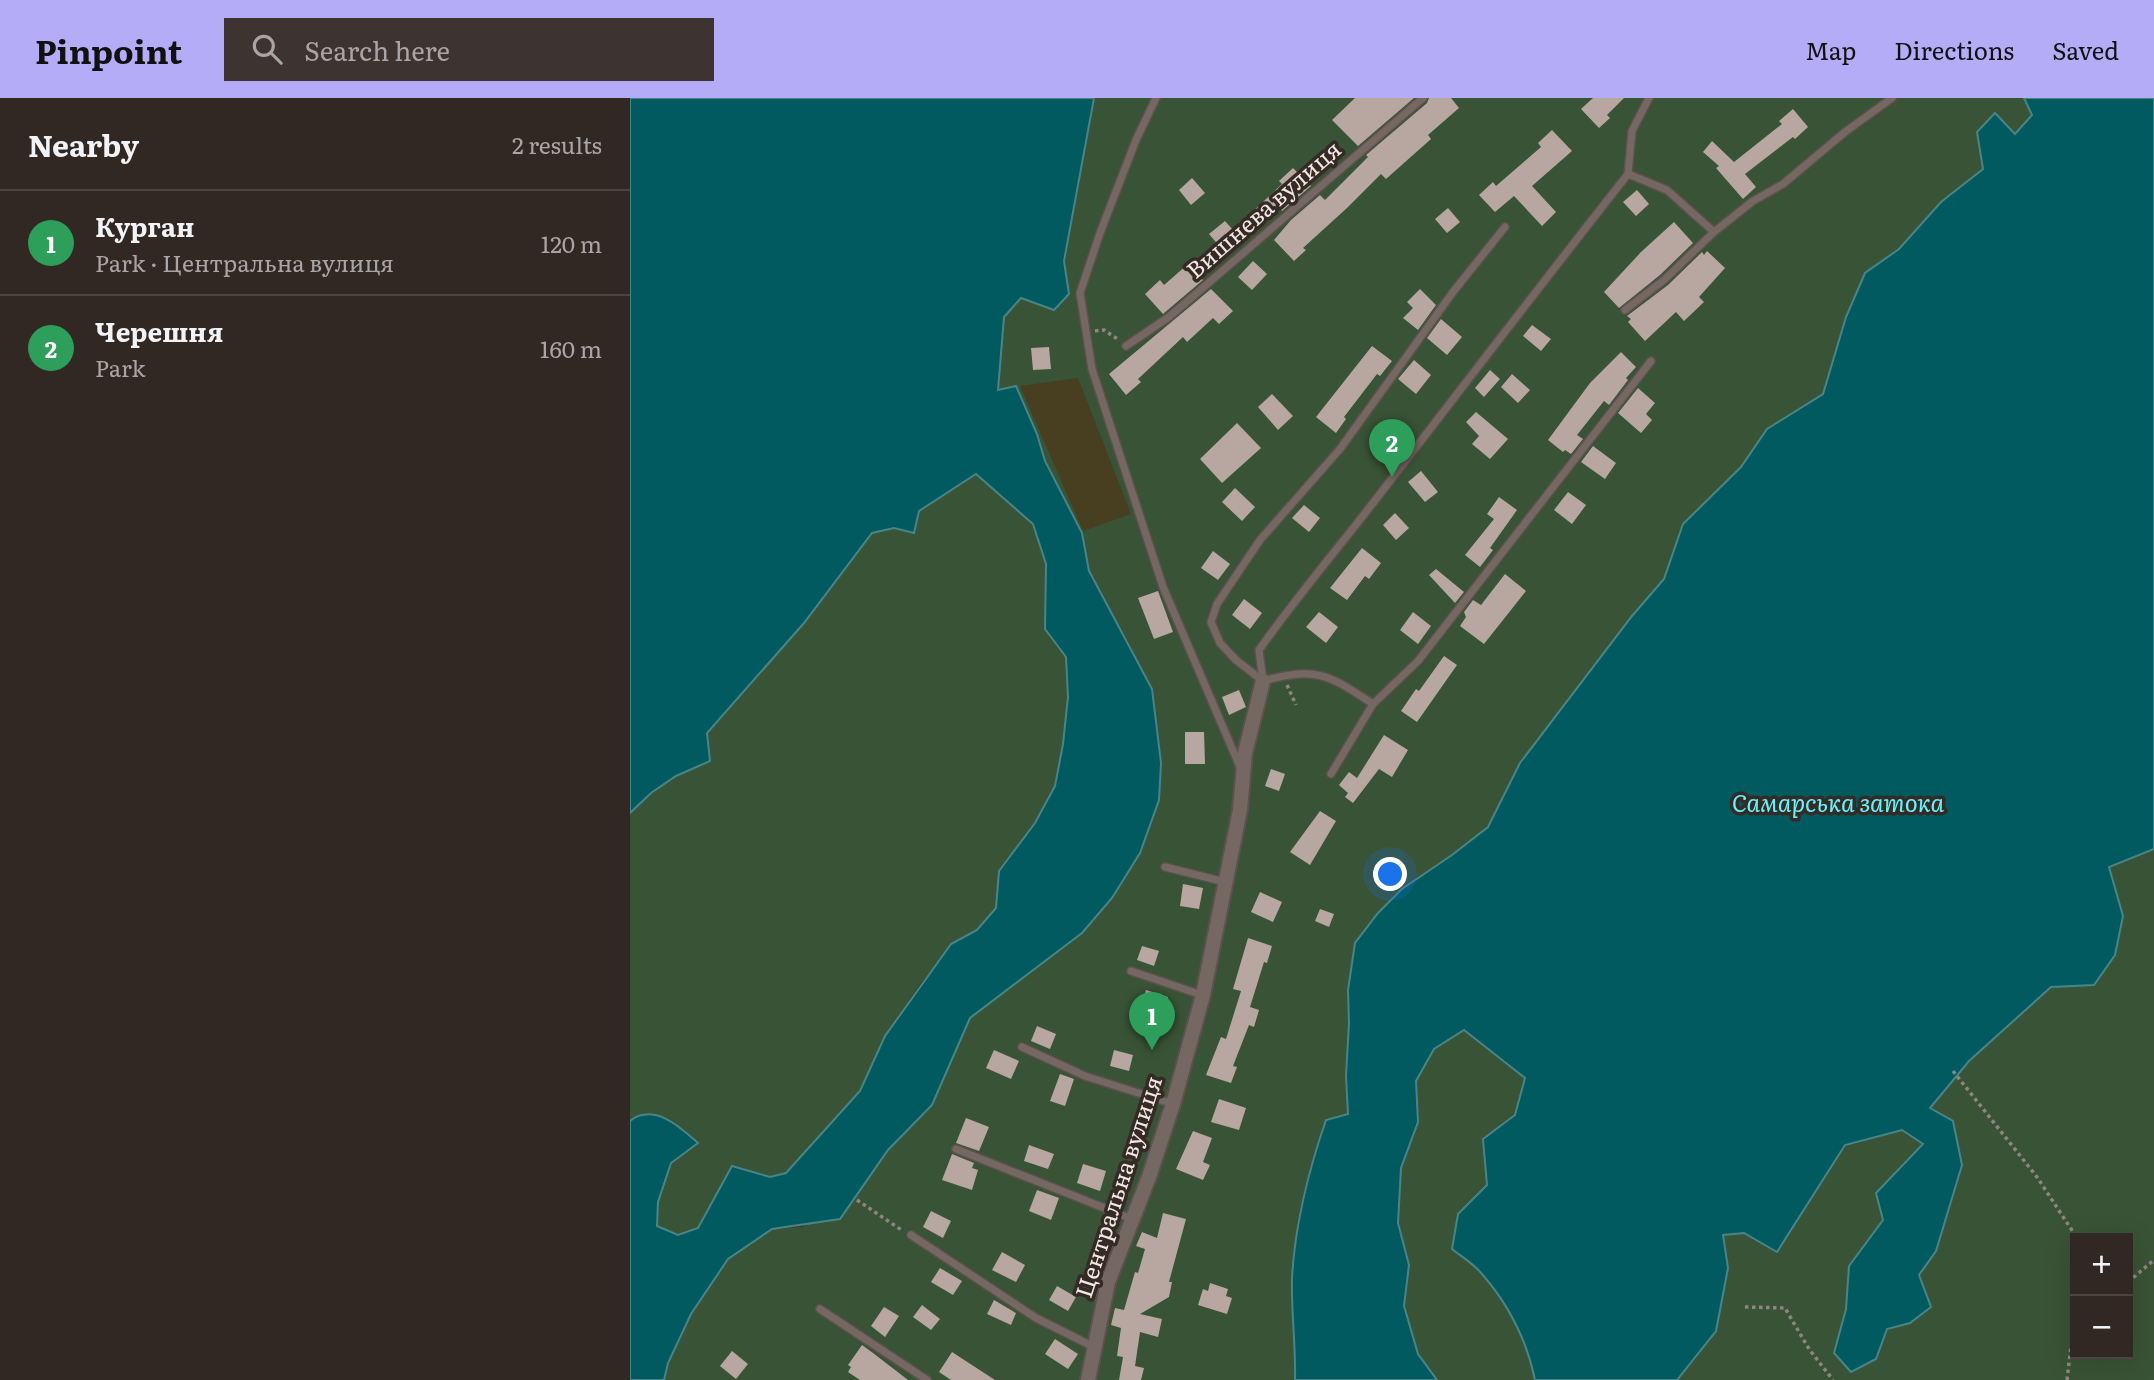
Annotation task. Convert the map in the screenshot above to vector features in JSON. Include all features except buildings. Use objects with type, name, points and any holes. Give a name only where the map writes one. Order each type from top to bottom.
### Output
[{"type":"street","name":"Центральна вулиця","points":[[1088,1380],[1108,1282],[1149,1177],[1203,995],[1240,810],[1245,753],[1263,681]]},
{"type":"lane","points":[[1156,98],[1100,233],[1080,293],[1091,369],[1163,587],[1243,775]]},
{"type":"lane","name":"Вишнева вулиця","points":[[1126,346],[1179,308],[1423,98]]},
{"type":"lane","points":[[1263,681],[1259,650],[1293,602],[1628,174],[1632,131],[1649,98]]},
{"type":"lane","points":[[1625,310],[1664,280],[1714,232],[1753,201],[1783,184],[1845,132],[1892,98]]},
{"type":"lane","points":[[1628,174],[1667,190],[1714,232]]},
{"type":"lane","points":[[1263,681],[1236,660],[1220,643],[1211,622],[1216,604],[1260,540],[1340,449],[1453,292],[1505,227]]},
{"type":"lane","points":[[1331,774],[1373,704],[1418,661],[1651,361]]},
{"type":"lane","points":[[1263,681],[1284,675],[1312,674],[1335,680],[1373,704]]},
{"type":"lane","points":[[1165,867],[1225,882]]},
{"type":"lane","points":[[1131,971],[1203,995]]},
{"type":"lane","points":[[1022,1047],[1085,1076],[1172,1104]]},
{"type":"lane","points":[[956,1149],[1132,1219]]},
{"type":"lane","points":[[911,1236],[1036,1318],[1094,1348]]},
{"type":"lane","points":[[820,1309],[928,1380]]},
{"type":"path","points":[[1088,338],[1096,330],[1104,330],[1126,346]]},
{"type":"path","points":[[1284,675],[1296,705]]},
{"type":"path","points":[[1953,1071],[2037,1177],[2074,1233]]},
{"type":"path","points":[[857,1200],[911,1236]]},
{"type":"path","points":[[2133,1278],[2154,1260]]},
{"type":"path","points":[[1745,1307],[1785,1308],[1808,1349],[1833,1380]]},
{"type":"path","points":[[2067,1380],[2070,1354]]},
{"type":"green space","points":[[1094,98],[2024,98],[2032,115],[2015,134],[1995,114],[1977,132],[1983,169],[1941,202],[1899,249],[1865,273],[1846,317],[1823,394],[1767,429],[1741,467],[1683,524],[1664,579],[1632,616],[1509,783],[1488,827],[1402,889],[1378,913],[1355,943],[1348,990],[1348,1115],[1311,1164],[1298,1218],[1292,1280],[1295,1380],[664,1380],[668,1363],[691,1314],[727,1259],[772,1229],[803,1227],[866,1179],[887,1150],[932,1105],[970,1018],[1082,933],[1140,853],[1159,800],[1161,763],[1133,651],[1088,571],[1082,533],[1045,461],[1037,434],[1015,386],[998,390],[1004,317],[1021,298],[1054,310],[1069,294],[1064,262]]},
{"type":"green space","points":[[977,474],[1033,524],[1046,564],[1045,629],[1066,657],[1068,697],[1055,786],[1035,823],[999,871],[996,908],[977,930],[951,945],[920,984],[885,1036],[860,1091],[836,1120],[786,1173],[770,1177],[698,1228],[678,1235],[657,1226],[658,1202],[671,1163],[697,1143],[635,1117],[630,1121],[630,813],[651,793],[676,776],[710,761],[707,733],[804,623],[872,532],[894,528]]},
{"type":"green space","points":[[2154,849],[2154,1380],[1677,1380],[1700,1353],[1728,1268],[1723,1235],[1743,1233],[1777,1252],[1845,1145],[1902,1130],[1923,1143],[1876,1193],[1883,1220],[1849,1266],[1846,1309],[1834,1353],[1852,1372],[1876,1359],[1887,1329],[1910,1323],[1919,1275],[1936,1251],[1930,1108],[1969,1061],[2051,987],[2123,916],[2109,867]]},
{"type":"green space","points":[[1464,1030],[1525,1078],[1515,1115],[1483,1139],[1487,1185],[1458,1214],[1452,1249],[1479,1270],[1500,1297],[1522,1337],[1535,1380],[1437,1380],[1418,1354],[1404,1306],[1409,1265],[1398,1224],[1401,1168],[1418,1122],[1416,1081],[1434,1049]]},
{"type":"sand","points":[[1078,378],[1131,514],[1083,531],[1020,386]]},
{"type":"water","points":[[630,98],[1094,98],[1064,261],[1069,294],[1054,310],[1021,298],[1004,317],[998,390],[1016,386],[1037,434],[1045,461],[1082,533],[1089,571],[1152,689],[1161,763],[1159,800],[1140,853],[1112,898],[1082,933],[970,1018],[932,1105],[888,1150],[840,1219],[772,1229],[728,1259],[691,1314],[668,1363],[664,1380],[630,1380],[630,1121],[648,1114],[658,1116],[675,1124],[698,1143],[671,1163],[658,1202],[657,1226],[678,1235],[698,1228],[732,1166],[770,1177],[786,1173],[860,1091],[885,1036],[951,944],[977,930],[996,908],[999,871],[1035,823],[1055,786],[1068,697],[1066,657],[1045,629],[1046,564],[1033,524],[976,474],[919,511],[914,533],[894,528],[872,533],[804,623],[707,733],[710,761],[676,776],[651,793],[630,813]]},
{"type":"water","name":"Самарська затока","points":[[2024,98],[2154,98],[2154,849],[2109,867],[2123,916],[2115,955],[2094,985],[2051,987],[1969,1061],[1930,1108],[1953,1121],[1962,1165],[1936,1251],[1919,1275],[1931,1307],[1910,1323],[1887,1329],[1876,1359],[1851,1372],[1834,1353],[1846,1309],[1849,1266],[1883,1220],[1876,1193],[1923,1144],[1902,1130],[1845,1145],[1777,1252],[1744,1233],[1723,1235],[1728,1268],[1716,1331],[1677,1380],[1535,1380],[1522,1337],[1500,1298],[1479,1270],[1452,1249],[1458,1214],[1487,1185],[1483,1139],[1515,1115],[1525,1078],[1464,1030],[1434,1049],[1416,1081],[1418,1122],[1401,1168],[1398,1223],[1409,1265],[1404,1306],[1418,1354],[1437,1380],[1295,1380],[1292,1278],[1296,1237],[1308,1178],[1326,1120],[1348,1114],[1348,990],[1355,943],[1378,913],[1402,889],[1488,827],[1520,763],[1632,616],[1664,579],[1683,524],[1741,467],[1767,429],[1823,394],[1846,317],[1865,273],[1899,249],[1941,202],[1983,169],[1977,132],[1995,113],[2015,134],[2032,115]]},
{"type":"place","name":"Черешня","points":[[1392,477]]},
{"type":"place","name":"Курган","points":[[1152,1050]]}]
